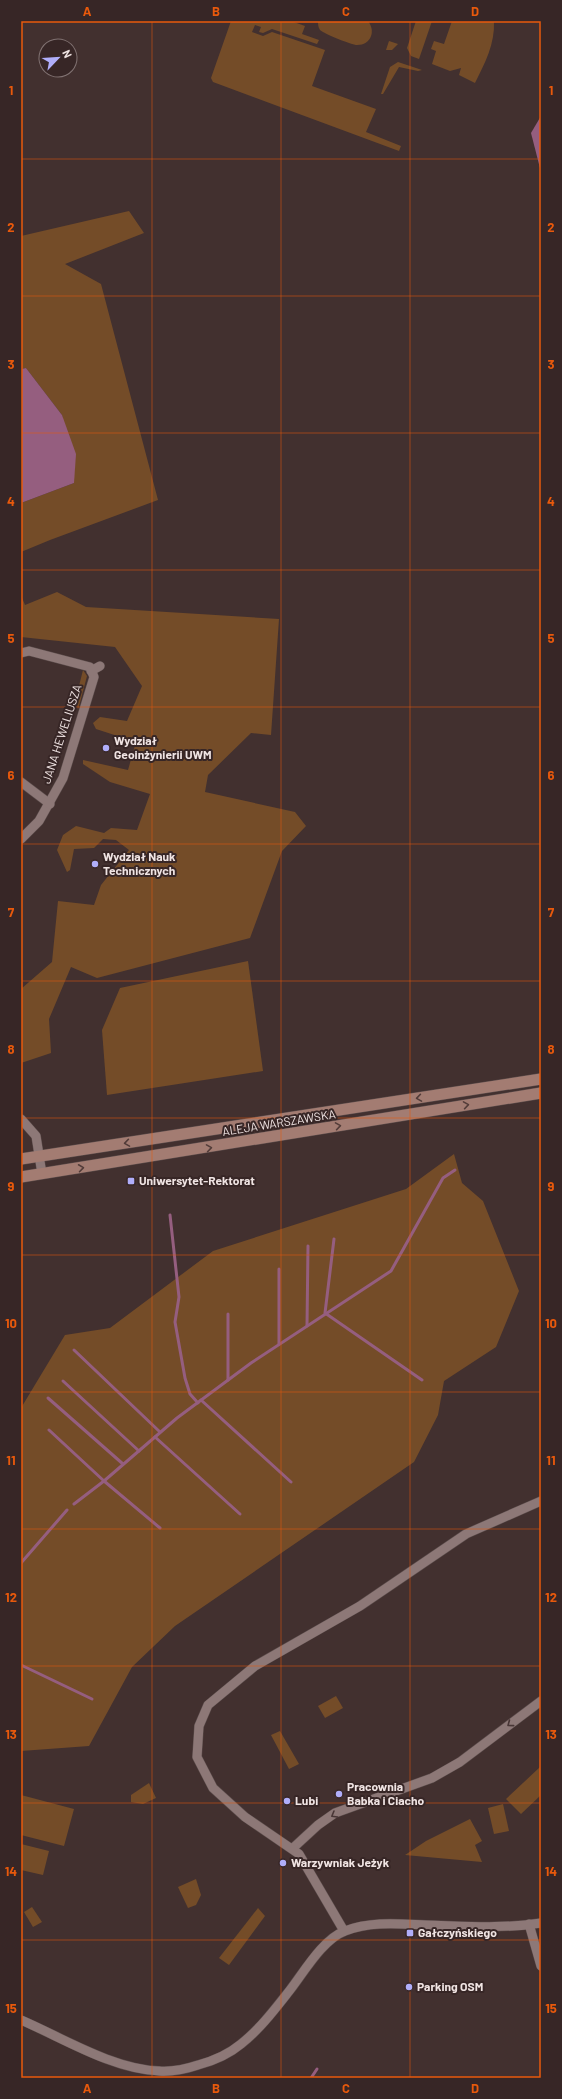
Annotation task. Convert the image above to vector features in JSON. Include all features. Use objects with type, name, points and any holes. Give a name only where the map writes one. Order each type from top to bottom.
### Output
[{"type":"main road","name":"ALEJA WARSZAWSKA","points":[[21,1159],[541,1079]]},
{"type":"main road","name":"ALEJA WARSZAWSKA","points":[[21,1177],[541,1093]]},
{"type":"street","name":"JANA HEWELIUSZA","points":[[21,653],[29,651],[81,664],[90,667],[94,677],[63,778],[50,804],[39,821],[21,840]]},
{"type":"street","name":"JANA HEWELIUSZA","points":[[91,671],[100,666]]},
{"type":"street","name":"JANA HEWELIUSZA","points":[[21,782],[50,804]]},
{"type":"street","points":[[21,1119],[36,1136],[42,1174]]},
{"type":"street","points":[[344,1931],[313,1876],[293,1848],[245,1816],[213,1788],[197,1757],[200,1726],[208,1705],[255,1666],[360,1606],[466,1534],[541,1501]]},
{"type":"street","points":[[293,1848],[318,1825],[335,1813],[432,1778],[460,1762],[541,1701]]},
{"type":"street","points":[[21,2020],[112,2060],[133,2067],[160,2072],[194,2066],[222,2056],[241,2044],[257,2029],[316,1955],[333,1938],[344,1931],[386,1923],[484,1927],[541,1922]]},
{"type":"street","points":[[529,1924],[541,1966]]},
{"type":"shaded area","points":[[231,21],[291,21],[305,26],[302,34],[319,40],[317,44],[272,29],[263,33],[259,32],[261,27],[255,25],[252,32],[263,36],[272,32],[325,50],[312,86],[376,109],[366,132],[401,146],[399,151],[213,82],[211,78]]},
{"type":"shaded area","points":[[318,21],[368,21],[372,29],[371,37],[366,43],[357,45],[350,43],[332,37],[320,30]]},
{"type":"shaded area","points":[[416,21],[432,21],[419,59],[411,56],[407,48]]},
{"type":"shaded area","points":[[452,21],[494,21],[491,45],[486,61],[475,83],[459,75],[461,68],[450,71],[432,64],[436,51],[431,49],[434,41],[444,44]]},
{"type":"shaded area","points":[[389,41],[398,44],[392,50],[386,50]]},
{"type":"shaded area","points":[[398,62],[422,70],[418,71],[399,67],[383,94],[381,94],[390,67]]},
{"type":"shaded area","points":[[541,116],[541,172],[531,133]]},
{"type":"shaded area","points":[[129,211],[144,233],[65,264],[101,284],[158,500],[21,552],[21,503],[74,483],[62,415],[26,368],[21,369],[21,236]]},
{"type":"shaded area","points":[[26,368],[62,415],[76,454],[74,483],[21,503],[21,369]]},
{"type":"shaded area","points":[[57,592],[86,607],[279,619],[271,735],[251,733],[208,775],[205,792],[295,812],[306,826],[282,851],[250,938],[97,978],[71,967],[49,1019],[51,1053],[21,1063],[21,989],[52,962],[58,901],[94,905],[101,885],[129,850],[116,840],[103,839],[94,848],[74,849],[70,870],[67,872],[57,850],[63,835],[76,826],[104,833],[111,828],[137,830],[150,794],[110,782],[83,764],[83,760],[128,770],[136,742],[96,729],[93,723],[100,717],[127,721],[142,686],[115,647],[21,637],[21,595],[25,605]]},
{"type":"shaded area","points":[[83,670],[87,676],[78,710],[76,698]]},
{"type":"shaded area","points":[[248,961],[263,1071],[107,1095],[102,1030],[120,988]]},
{"type":"shaded area","points":[[454,1154],[462,1183],[483,1201],[519,1291],[496,1347],[444,1381],[438,1415],[414,1462],[175,1626],[132,1667],[89,1746],[21,1751],[21,1408],[65,1335],[110,1328],[213,1251],[406,1189]]},
{"type":"shaded area","points":[[336,1696],[343,1708],[325,1718],[318,1706]]},
{"type":"shaded area","points":[[280,1731],[299,1764],[289,1769],[271,1735]]},
{"type":"shaded area","points":[[540,1767],[541,1795],[521,1814],[506,1799]]},
{"type":"shaded area","points":[[149,1783],[156,1798],[143,1804],[131,1802],[131,1795]]},
{"type":"shaded area","points":[[21,1795],[74,1809],[64,1846],[21,1835]]},
{"type":"shaded area","points":[[503,1804],[509,1831],[494,1834],[488,1808]]},
{"type":"shaded area","points":[[470,1819],[482,1841],[475,1845],[482,1862],[405,1855],[426,1841]]},
{"type":"shaded area","points":[[21,1844],[49,1851],[43,1875],[21,1870]]},
{"type":"shaded area","points":[[196,1879],[201,1895],[196,1905],[188,1908],[178,1887]]},
{"type":"shaded area","points":[[32,1907],[42,1922],[33,1927],[24,1912]]},
{"type":"shaded area","points":[[258,1908],[265,1916],[229,1965],[219,1958]]},
{"type":"waterway","points":[[74,1504],[104,1481],[177,1418],[251,1363],[391,1271],[443,1178],[455,1170]]},
{"type":"waterway","points":[[170,1215],[179,1297],[175,1322],[185,1378],[190,1394],[198,1403]]},
{"type":"waterway","points":[[334,1239],[325,1313],[422,1380]]},
{"type":"waterway","points":[[307,1326],[308,1246]]},
{"type":"waterway","points":[[279,1269],[279,1344]]},
{"type":"waterway","points":[[228,1314],[228,1380]]},
{"type":"waterway","points":[[74,1350],[160,1432]]},
{"type":"waterway","points":[[63,1381],[139,1451]]},
{"type":"waterway","points":[[48,1398],[123,1464]]},
{"type":"waterway","points":[[201,1400],[291,1482]]},
{"type":"waterway","points":[[49,1430],[104,1481],[160,1528]]},
{"type":"waterway","points":[[155,1437],[240,1514]]},
{"type":"waterway","points":[[21,1563],[67,1510]]},
{"type":"waterway","points":[[21,1665],[92,1699]]},
{"type":"waterway","points":[[311,2078],[317,2069]]},
{"type":"place","name":"Wydział Geoinżynierii UWM","points":[[106,748]]},
{"type":"place","name":"Wydział Nauk Technicznych","points":[[95,864]]},
{"type":"place","name":"Uniwersytet-Rektorat","points":[[131,1181]]},
{"type":"place","name":"Pracownia Babka i Ciacho","points":[[339,1794]]},
{"type":"place","name":"Lubi","points":[[287,1801]]},
{"type":"place","name":"Warzywniak Jeżyk","points":[[283,1863]]},
{"type":"place","name":"Gałczyńskiego","points":[[410,1933]]},
{"type":"place","name":"Parking OSM","points":[[409,1987]]}]
